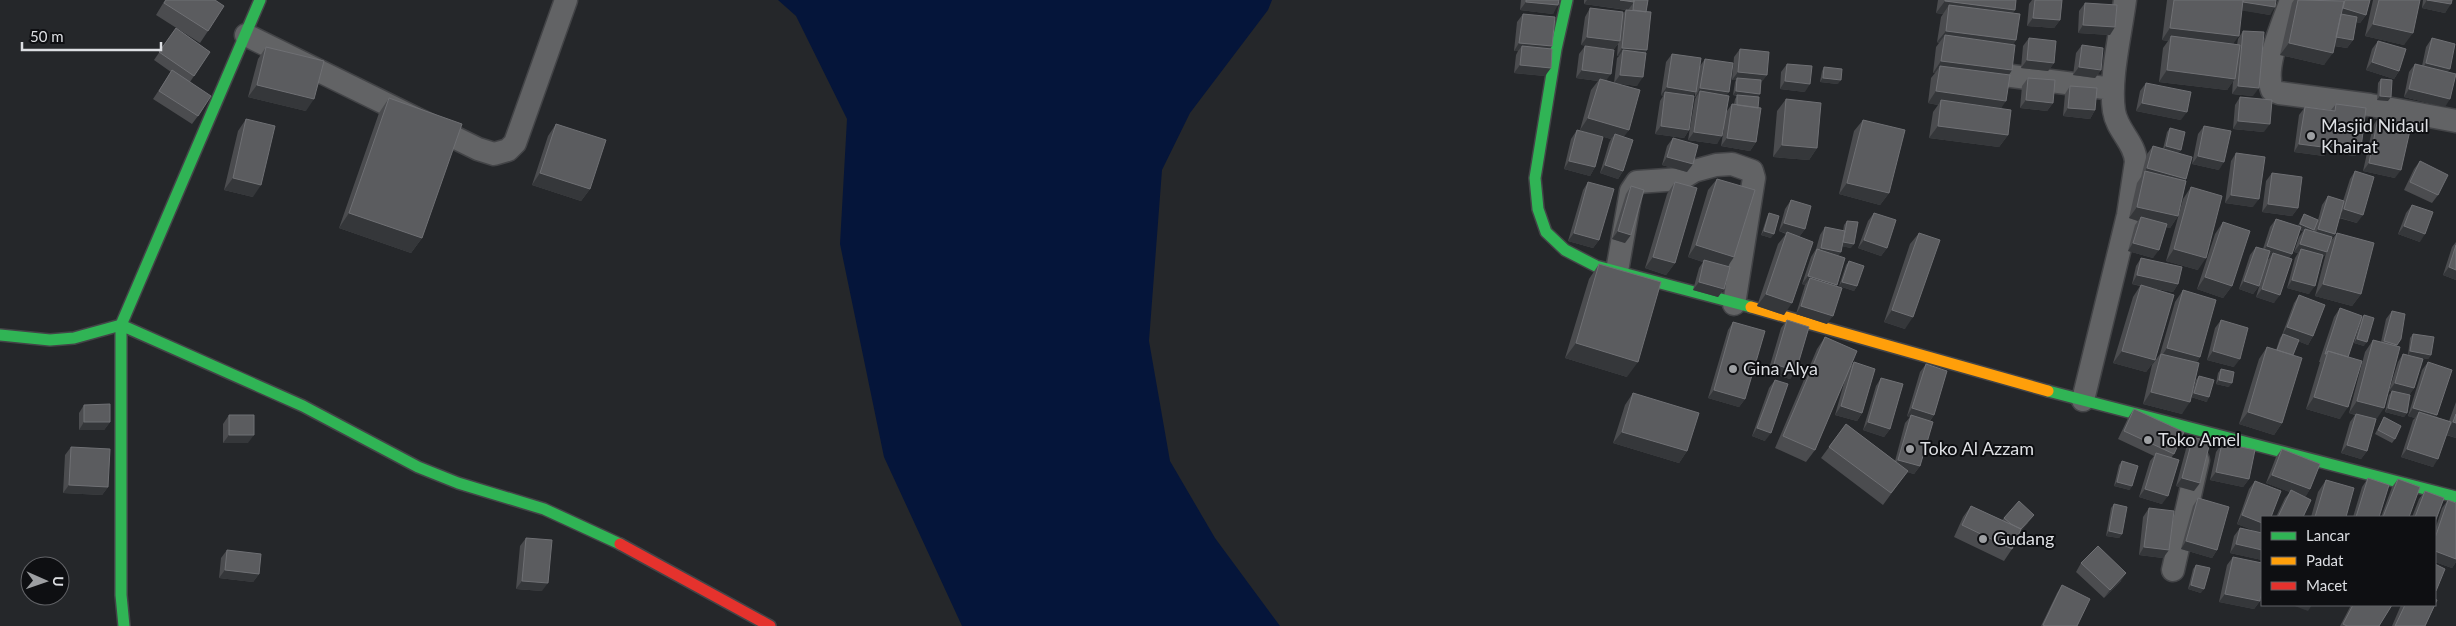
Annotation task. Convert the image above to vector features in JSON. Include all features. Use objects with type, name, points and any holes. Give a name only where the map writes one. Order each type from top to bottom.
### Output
[{"type":"street","points":[[124,626],[121,595],[121,325],[260,0]]},
{"type":"street","points":[[246,35],[387,103],[456,140],[494,154],[508,150],[514,143],[566,0]]},
{"type":"street","points":[[1567,0],[1539,147],[1535,191],[1541,220],[1548,236],[1566,250],[1596,266],[2083,400],[2456,497]]},
{"type":"street","points":[[2083,400],[2128,215],[2136,162],[2132,145],[2117,122],[2113,89],[2125,0]]},
{"type":"street","points":[[2291,0],[2269,69],[2269,82],[2272,90],[2279,93],[2370,105],[2456,121]]},
{"type":"street","points":[[1958,70],[2113,89]]},
{"type":"street","points":[[1617,271],[1631,191],[1637,182],[1681,179],[1694,171],[1716,164],[1732,164],[1752,171],[1754,178],[1734,304]]},
{"type":"street","points":[[0,335],[58,339],[74,338],[121,325],[303,406],[418,467],[458,483],[544,509],[602,535],[770,626]]},
{"type":"street","points":[[2173,570],[2204,432]]},
{"type":"water","points":[[778,0],[1272,0],[1268,10],[1190,113],[1162,170],[1149,341],[1170,461],[1215,538],[1280,626],[962,626],[884,457],[840,244],[847,119],[796,16]]},
{"type":"building","points":[[166,0],[215,0],[224,6],[208,31],[164,3]]},
{"type":"building","points":[[1526,0],[1559,0],[1558,5],[1526,2]]},
{"type":"building","points":[[1634,0],[1648,0],[1646,12],[1633,10]]},
{"type":"building","points":[[1945,0],[2016,0],[2015,10]]},
{"type":"building","points":[[2035,0],[2062,0],[2060,20],[2033,18]]},
{"type":"building","points":[[2174,0],[2243,0],[2239,36],[2170,28]]},
{"type":"building","points":[[2244,0],[2276,0],[2275,7],[2243,2]]},
{"type":"building","points":[[2298,0],[2344,1],[2333,53],[2289,43]]},
{"type":"building","points":[[2345,0],[2370,0],[2366,15],[2343,8]]},
{"type":"building","points":[[2379,0],[2420,0],[2413,33],[2373,24]]},
{"type":"building","points":[[2427,0],[2452,0],[2451,4]]},
{"type":"building","points":[[2085,3],[2117,5],[2115,27],[2083,25]]},
{"type":"building","points":[[1949,5],[2020,14],[2016,40],[1946,31]]},
{"type":"building","points":[[1590,8],[1623,12],[1620,41],[1587,37]]},
{"type":"building","points":[[1626,10],[1651,12],[1647,50],[1622,48]]},
{"type":"building","points":[[1523,14],[1555,17],[1552,46],[1519,43]]},
{"type":"building","points":[[2341,14],[2357,17],[2353,40],[2336,37]]},
{"type":"building","points":[[176,28],[210,52],[194,76],[159,52]]},
{"type":"building","points":[[2243,31],[2264,32],[2259,88],[2238,86]]},
{"type":"building","points":[[1945,35],[2015,45],[2012,70],[1941,61]]},
{"type":"building","points":[[2171,36],[2240,45],[2235,79],[2167,70]]},
{"type":"building","points":[[2029,38],[2056,41],[2054,63],[2027,60]]},
{"type":"building","points":[[2432,38],[2455,44],[2450,69],[2426,63]]},
{"type":"building","points":[[2378,41],[2406,49],[2399,71],[2372,62]]},
{"type":"building","points":[[2082,45],[2103,48],[2101,70],[2079,67]]},
{"type":"building","points":[[1522,46],[1552,49],[1551,68],[1520,65]]},
{"type":"building","points":[[1585,46],[1614,50],[1611,74],[1582,70]]},
{"type":"building","points":[[266,47],[324,61],[314,99],[257,85]]},
{"type":"building","points":[[1740,49],[1769,52],[1767,75],[1738,72]]},
{"type":"building","points":[[1623,50],[1646,53],[1643,77],[1620,75]]},
{"type":"building","points":[[1672,54],[1701,58],[1696,92],[1667,87]]},
{"type":"building","points":[[1705,59],[1733,63],[1729,92],[1700,88]]},
{"type":"building","points":[[1787,64],[1812,66],[1810,84],[1785,81]]},
{"type":"building","points":[[2415,64],[2456,74],[2450,99],[2409,89]]},
{"type":"building","points":[[1940,66],[2010,75],[2006,101],[1936,91]]},
{"type":"building","points":[[1824,67],[1842,69],[1841,80],[1823,78]]},
{"type":"building","points":[[172,70],[211,96],[198,116],[159,91]]},
{"type":"building","points":[[1737,78],[1761,80],[1760,94],[1736,91]]},
{"type":"building","points":[[2028,78],[2055,80],[2053,103],[2026,100]]},
{"type":"building","points":[[1600,79],[1640,90],[1629,130],[1588,118]]},
{"type":"building","points":[[2381,79],[2392,80],[2391,97],[2380,96]]},
{"type":"building","points":[[2146,83],[2191,92],[2187,112],[2142,103]]},
{"type":"building","points":[[2070,86],[2097,88],[2095,110],[2068,108]]},
{"type":"building","points":[[1700,91],[1729,96],[1722,136],[1694,132]]},
{"type":"building","points":[[1665,92],[1694,96],[1689,130],[1661,126]]},
{"type":"building","points":[[1737,95],[1759,97],[1758,108],[1737,105]]},
{"type":"building","points":[[2240,97],[2272,100],[2270,124],[2238,121]]},
{"type":"building","points":[[389,98],[462,124],[422,238],[349,213]]},
{"type":"building","points":[[1786,99],[1821,103],[1817,148],[1782,145]]},
{"type":"building","points":[[1941,100],[2011,110],[2008,135],[1938,126]]},
{"type":"building","points":[[1732,104],[1761,108],[1756,142],[1727,138]]},
{"type":"building","points":[[2336,104],[2366,108],[2361,148],[2330,144],[2330,148],[2299,144],[2305,107],[2335,111]]},
{"type":"building","points":[[2378,118],[2411,126],[2401,170],[2369,163]]},
{"type":"building","points":[[246,119],[275,126],[261,185],[233,178]]},
{"type":"building","points":[[1863,120],[1905,130],[1889,193],[1847,183]]},
{"type":"building","points":[[556,124],[606,140],[590,189],[540,173]]},
{"type":"building","points":[[2204,126],[2231,131],[2224,162],[2198,156]]},
{"type":"building","points":[[2170,128],[2185,132],[2181,150],[2166,146]]},
{"type":"building","points":[[1577,130],[1603,137],[1595,167],[1569,161]]},
{"type":"building","points":[[1615,134],[1633,140],[1623,171],[1605,165]]},
{"type":"building","points":[[1673,138],[1698,145],[1693,164],[1667,157]]},
{"type":"building","points":[[2153,146],[2192,157],[2186,179],[2147,168]]},
{"type":"building","points":[[2236,153],[2265,157],[2259,199],[2231,195]]},
{"type":"building","points":[[2420,161],[2448,175],[2438,195],[2410,182]]},
{"type":"building","points":[[2145,171],[2186,181],[2178,216],[2137,207]]},
{"type":"building","points":[[2355,171],[2374,177],[2363,215],[2344,209]]},
{"type":"building","points":[[2272,173],[2302,177],[2298,208],[2268,204]]},
{"type":"building","points":[[1717,179],[1755,190],[1734,257],[1696,245]]},
{"type":"building","points":[[1588,182],[1614,189],[1599,240],[1574,233]]},
{"type":"building","points":[[1675,182],[1697,188],[1675,263],[1653,257]]},
{"type":"building","points":[[1631,186],[1644,190],[1631,235],[1618,231]]},
{"type":"building","points":[[2191,187],[2222,196],[2206,258],[2174,249]]},
{"type":"building","points":[[2328,196],[2344,201],[2335,234],[2318,229]]},
{"type":"building","points":[[1791,200],[1811,206],[1805,229],[1784,223]]},
{"type":"building","points":[[2412,205],[2433,212],[2425,234],[2404,226]]},
{"type":"building","points":[[1769,213],[1779,216],[1774,234],[1764,231]]},
{"type":"building","points":[[1874,213],[1896,220],[1887,248],[1864,240]]},
{"type":"building","points":[[2304,214],[2318,220],[2314,230],[2300,224]]},
{"type":"building","points":[[2141,217],[2167,224],[2159,250],[2133,243]]},
{"type":"building","points":[[2276,219],[2301,227],[2292,254],[2267,246]]},
{"type":"building","points":[[1847,221],[1858,222],[1854,244],[1843,242]]},
{"type":"building","points":[[2223,222],[2250,231],[2232,286],[2205,277]]},
{"type":"building","points":[[1825,227],[1845,231],[1841,252],[1821,248]]},
{"type":"building","points":[[2305,229],[2332,237],[2327,252],[2300,244]]},
{"type":"building","points":[[1787,232],[1813,242],[1792,303],[1766,294]]},
{"type":"building","points":[[1919,233],[1940,240],[1913,317],[1892,310]]},
{"type":"building","points":[[2337,233],[2374,243],[2361,294],[2323,284]]},
{"type":"building","points":[[2456,245],[2456,270],[2449,267]]},
{"type":"building","points":[[2256,247],[2270,251],[2259,286],[2244,281]]},
{"type":"building","points":[[1817,249],[1845,258],[1837,285],[1808,276]]},
{"type":"building","points":[[2301,249],[2323,255],[2315,286],[2292,280]]},
{"type":"building","points":[[2273,253],[2292,259],[2280,295],[2262,289]]},
{"type":"building","points":[[2141,258],[2182,267],[2178,284],[2137,275]]},
{"type":"building","points":[[1704,260],[1730,267],[1724,289],[1699,282]]},
{"type":"building","points":[[1849,261],[1864,266],[1857,286],[1842,282]]},
{"type":"building","points":[[1599,264],[1661,282],[1638,362],[1576,343]]},
{"type":"building","points":[[1810,278],[1842,288],[1833,316],[1801,306]]},
{"type":"building","points":[[2141,285],[2174,295],[2155,360],[2122,351]]},
{"type":"building","points":[[2183,290],[2216,300],[2200,357],[2167,348]]},
{"type":"building","points":[[2299,295],[2325,305],[2313,336],[2287,327]]},
{"type":"building","points":[[2340,308],[2362,316],[2348,357],[2328,351],[2325,354]]},
{"type":"building","points":[[2392,311],[2405,314],[2401,339],[2397,345],[2384,341]]},
{"type":"building","points":[[2364,315],[2374,318],[2367,342],[2357,339]]},
{"type":"building","points":[[1787,320],[1809,327],[1796,371],[1774,364]]},
{"type":"building","points":[[2221,320],[2248,328],[2240,359],[2213,351]]},
{"type":"building","name":"Gina Alya","points":[[1733,322],[1765,331],[1745,399],[1714,390]]},
{"type":"building","points":[[2283,334],[2299,340],[2293,355],[2277,350]]},
{"type":"building","points":[[2413,334],[2434,337],[2431,355],[2410,351]]},
{"type":"building","points":[[1825,337],[1857,351],[1815,450],[1783,436]]},
{"type":"building","points":[[2373,340],[2400,347],[2384,408],[2357,401]]},
{"type":"building","points":[[2267,347],[2302,358],[2282,423],[2248,412]]},
{"type":"building","points":[[2328,351],[2362,361],[2348,407],[2314,397]]},
{"type":"building","points":[[2161,354],[2199,363],[2190,402],[2151,392]]},
{"type":"building","points":[[2403,354],[2423,359],[2414,388],[2395,383]]},
{"type":"building","points":[[1854,362],[1875,369],[1862,413],[1841,406]]},
{"type":"building","points":[[2428,362],[2452,370],[2437,415],[2413,408]]},
{"type":"building","points":[[1926,364],[1947,371],[1934,415],[1912,408]]},
{"type":"building","points":[[2221,369],[2234,372],[2232,383],[2219,380]]},
{"type":"building","points":[[2199,376],[2214,380],[2209,397],[2194,393]]},
{"type":"building","points":[[1881,378],[1903,384],[1890,429],[1868,422]]},
{"type":"building","points":[[1775,380],[1788,384],[1771,433],[1757,428]]},
{"type":"building","points":[[2392,391],[2410,395],[2407,413],[2388,408]]},
{"type":"building","points":[[1633,393],[1699,413],[1687,451],[1622,432]]},
{"type":"building","points":[[110,404],[110,422],[84,422],[84,405]]},
{"type":"building","points":[[2134,409],[2184,432],[2174,454],[2124,431]]},
{"type":"building","points":[[2419,412],[2451,422],[2438,459],[2407,449]]},
{"type":"building","points":[[2356,414],[2376,419],[2367,451],[2347,445]]},
{"type":"building","points":[[229,415],[254,415],[254,435],[229,435]]},
{"type":"building","name":"Toko Al Azzam","points":[[1911,415],[1933,422],[1920,466],[1898,460]]},
{"type":"building","points":[[2384,417],[2401,426],[2395,439],[2378,430]]},
{"type":"building","points":[[1846,424],[1908,471],[1891,493],[1829,447]]},
{"type":"building","points":[[2193,437],[2210,442],[2200,483],[2182,478]]},
{"type":"building","points":[[2222,443],[2255,450],[2249,479],[2216,472]]},
{"type":"building","points":[[71,447],[110,449],[108,487],[69,485]]},
{"type":"building","points":[[2282,449],[2320,464],[2310,489],[2272,475]]},
{"type":"building","points":[[2156,453],[2179,460],[2168,496],[2145,489]]},
{"type":"building","points":[[2122,461],[2138,466],[2132,486],[2117,482]]},
{"type":"building","points":[[2368,478],[2389,485],[2379,516],[2356,516]]},
{"type":"building","points":[[2398,479],[2420,487],[2409,516],[2383,516]]},
{"type":"building","points":[[2326,480],[2354,488],[2346,516],[2315,516]]},
{"type":"building","points":[[2255,481],[2281,491],[2271,516],[2261,516],[2261,523],[2242,515]]},
{"type":"building","points":[[2291,490],[2311,500],[2303,516],[2278,516]]},
{"type":"building","points":[[2425,491],[2444,498],[2436,519],[2436,516],[2415,516]]},
{"type":"building","points":[[2198,498],[2229,507],[2217,550],[2186,541]]},
{"type":"building","points":[[2448,500],[2456,503],[2456,559],[2436,551],[2436,535]]},
{"type":"building","points":[[2019,501],[2034,515],[2021,529],[2004,518]]},
{"type":"building","points":[[2114,504],[2127,507],[2122,534],[2109,531]]},
{"type":"building","points":[[1971,506],[2021,529],[2012,549],[1962,525]]},
{"type":"building","points":[[2149,508],[2174,511],[2169,550],[2144,547]]},
{"type":"building","points":[[2240,528],[2261,533],[2261,550],[2236,544]]},
{"type":"building","points":[[526,538],[552,540],[548,583],[522,581]]},
{"type":"building","points":[[2098,546],[2126,573],[2110,590],[2081,563]]},
{"type":"building","points":[[227,550],[261,554],[259,574],[225,570]]},
{"type":"building","points":[[2233,557],[2261,563],[2260,601],[2225,594]]},
{"type":"building","points":[[2436,564],[2445,569],[2436,591]]},
{"type":"building","points":[[2196,565],[2210,568],[2204,589],[2191,585]]},
{"type":"building","points":[[2062,585],[2090,599],[2077,626],[2045,626],[2043,625]]},
{"type":"building","points":[[2352,606],[2391,606],[2379,626],[2347,626],[2343,624]]},
{"type":"building","points":[[2405,606],[2435,606],[2425,626],[2395,626]]},
{"type":"traffic: fast","points":[[124,626],[121,595],[121,325],[260,0]]},
{"type":"traffic: fast","points":[[1567,0],[1556,49],[1535,178],[1538,209],[1546,232],[1565,250],[1596,266],[1751,307]]},
{"type":"traffic: fast","points":[[0,335],[50,340],[74,338],[121,325],[303,406],[418,467],[458,483],[544,509],[620,544]]},
{"type":"traffic: fast","points":[[2048,391],[2456,497]]},
{"type":"traffic: slow","points":[[1751,307],[2048,391]]},
{"type":"traffic: jam","points":[[620,544],[770,626]]},
{"type":"place","name":"Masjid Nidaul Khairat","points":[[2311,136]]},
{"type":"place","name":"Gina Alya","points":[[1733,369]]},
{"type":"place","name":"Toko Amel","points":[[2148,440]]},
{"type":"place","name":"Toko Al Azzam","points":[[1910,449]]},
{"type":"place","name":"Gudang","points":[[1983,539]]}]
